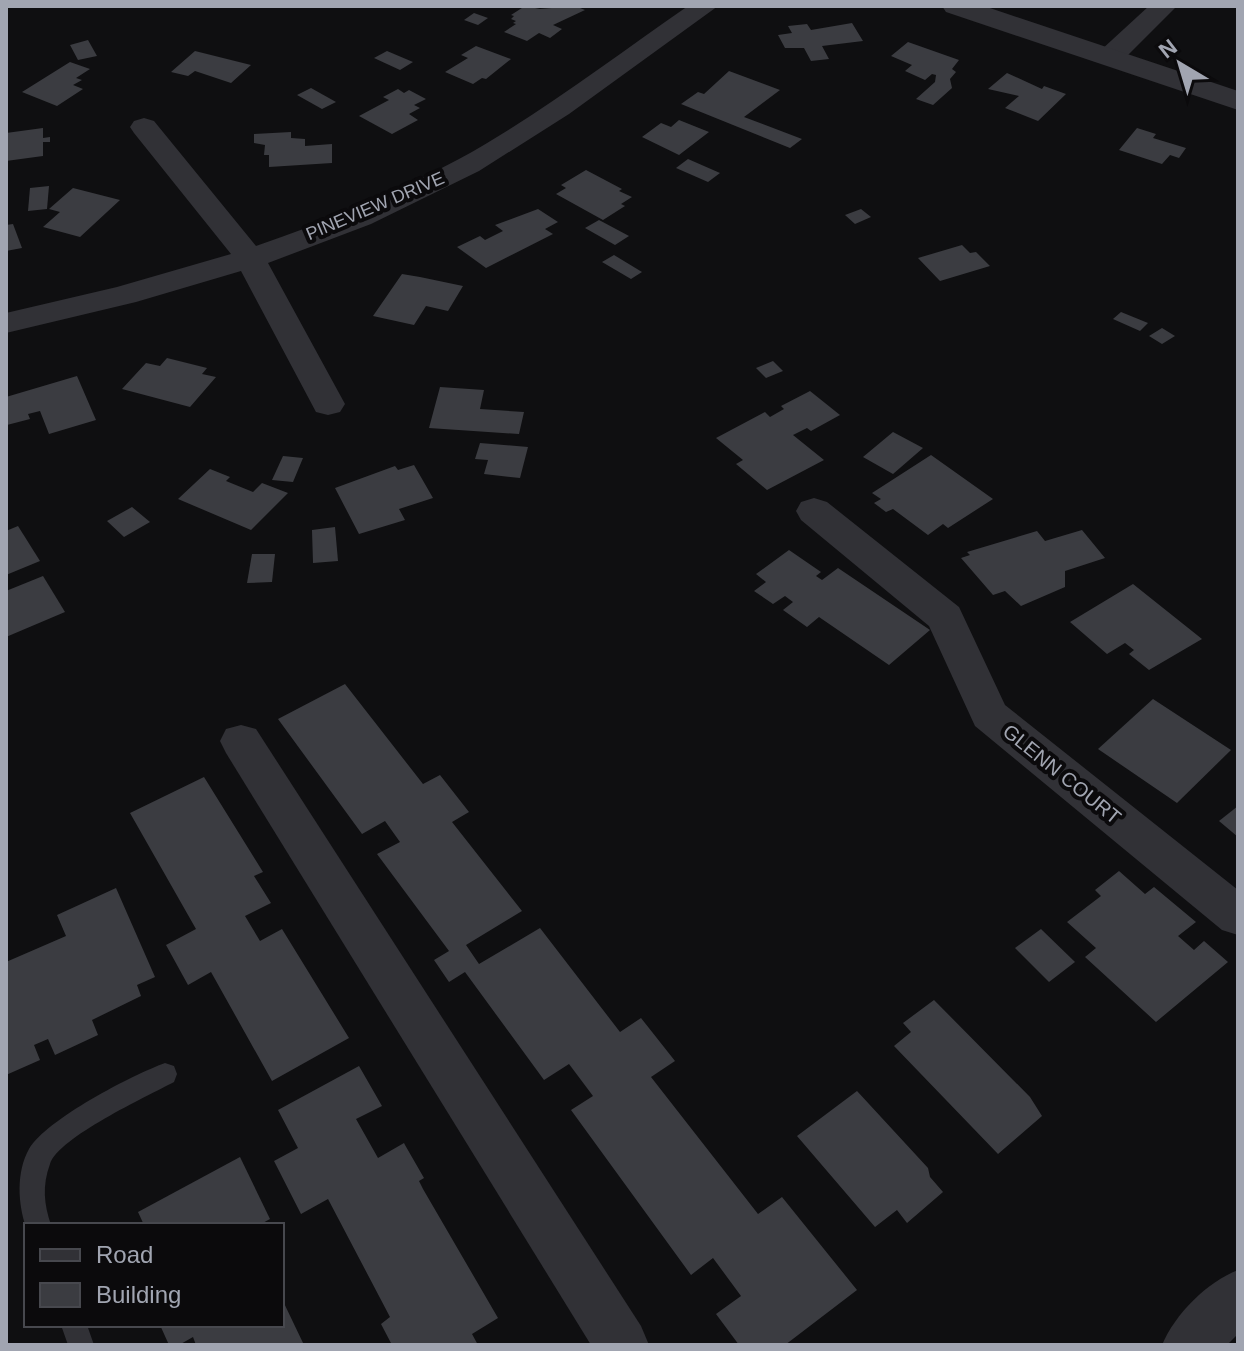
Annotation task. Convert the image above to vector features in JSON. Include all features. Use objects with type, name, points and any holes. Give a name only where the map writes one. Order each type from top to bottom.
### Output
[{"type":"street","name":"PINEVIEW DRIVE","points":[[6,323],[143,289],[331,228],[468,165],[532,125],[705,6]]},
{"type":"street","points":[[956,6],[1238,101]]},
{"type":"street","points":[[1110,57],[1164,6]]},
{"type":"street","points":[[144,127],[249,257],[328,404]]},
{"type":"street","name":"GLENN COURT","points":[[814,511],[945,617],[989,715],[1238,916]]},
{"type":"street","points":[[241,741],[622,1345]]},
{"type":"street","points":[[1189,1345],[1238,1296]]},
{"type":"lane","points":[[37,1223],[30,1201],[39,1155],[73,1124],[165,1074]]},
{"type":"building","points":[[525,6],[540,9],[575,6],[585,10],[553,25],[562,29],[550,38],[539,33],[527,41],[504,32],[516,24],[511,15]]},
{"type":"building","points":[[474,13],[488,18],[478,25],[464,20]]},
{"type":"building","points":[[852,23],[863,41],[822,46],[829,59],[811,61],[804,48],[785,48],[778,35],[792,33],[788,26],[807,24],[811,30]]},
{"type":"building","points":[[88,40],[97,56],[78,60],[70,45]]},
{"type":"building","points":[[908,42],[959,60],[952,69],[956,72],[950,79],[952,88],[933,105],[916,99],[935,82],[936,75],[932,74],[925,80],[905,71],[912,65],[891,56]]},
{"type":"building","points":[[476,46],[511,59],[486,79],[473,84],[445,72],[468,58],[461,55]]},
{"type":"building","points":[[195,51],[251,65],[231,83],[195,71],[188,76],[171,72]]},
{"type":"building","points":[[387,51],[413,62],[400,70],[374,58]]},
{"type":"building","points":[[70,62],[90,69],[76,78],[82,80],[73,85],[83,89],[57,106],[22,92]]},
{"type":"building","points":[[729,71],[780,90],[744,117],[802,139],[790,148],[681,104],[698,92],[704,94]]},
{"type":"building","points":[[1007,73],[1042,89],[1044,86],[1066,94],[1038,121],[1005,108],[1019,96],[988,89]]},
{"type":"building","points":[[311,88],[336,102],[322,109],[297,95]]},
{"type":"building","points":[[398,89],[404,93],[409,90],[426,99],[414,105],[420,108],[409,114],[418,120],[392,134],[359,116],[389,100],[383,97]]},
{"type":"building","points":[[679,120],[709,132],[679,155],[642,137],[661,123],[671,127]]},
{"type":"building","points":[[43,128],[43,138],[50,137],[50,142],[43,142],[43,156],[6,161],[6,133]]},
{"type":"building","points":[[1137,128],[1156,134],[1153,138],[1186,148],[1179,158],[1170,155],[1162,164],[1119,150]]},
{"type":"building","points":[[291,132],[291,138],[305,139],[305,146],[332,144],[332,163],[269,167],[269,155],[264,155],[265,145],[254,143],[254,134]]},
{"type":"building","points":[[688,159],[720,173],[708,182],[676,168]]},
{"type":"building","points":[[586,170],[632,197],[621,204],[625,206],[603,220],[556,194],[566,188],[561,185]]},
{"type":"building","points":[[49,186],[47,209],[28,211],[30,188]]},
{"type":"building","points":[[73,188],[120,200],[80,237],[43,227],[60,212],[49,209]]},
{"type":"building","points":[[538,209],[558,222],[545,229],[553,234],[486,268],[457,247],[480,236],[485,240],[503,231],[495,225]]},
{"type":"building","points":[[861,209],[871,217],[855,224],[845,215]]},
{"type":"building","points":[[599,220],[629,236],[615,245],[585,228]]},
{"type":"building","points":[[13,224],[22,248],[6,251],[6,225]]},
{"type":"building","points":[[962,245],[970,253],[976,252],[990,266],[940,281],[918,258]]},
{"type":"building","points":[[614,255],[642,272],[631,279],[602,262]]},
{"type":"building","points":[[402,274],[463,286],[448,311],[426,306],[414,325],[373,316]]},
{"type":"building","points":[[1121,312],[1148,323],[1140,331],[1113,319]]},
{"type":"building","points":[[1162,328],[1175,336],[1162,344],[1149,336]]},
{"type":"building","points":[[167,358],[207,368],[202,374],[216,377],[190,407],[122,389],[146,363],[160,366]]},
{"type":"building","points":[[773,361],[783,371],[766,378],[756,368]]},
{"type":"building","points":[[77,376],[96,420],[49,434],[40,411],[28,414],[30,419],[7,425],[6,397]]},
{"type":"building","points":[[440,387],[484,390],[480,409],[524,412],[519,434],[429,428]]},
{"type":"building","points":[[810,391],[840,415],[811,431],[807,428],[793,435],[824,460],[767,490],[736,464],[743,460],[716,438],[765,412],[770,417],[784,409],[781,406]]},
{"type":"building","points":[[893,432],[923,448],[893,474],[863,457]]},
{"type":"building","points":[[480,443],[528,447],[520,478],[484,474],[488,460],[475,459]]},
{"type":"building","points":[[931,455],[993,499],[948,528],[943,524],[928,535],[893,509],[886,512],[874,503],[881,499],[872,493]]},
{"type":"building","points":[[283,456],[303,458],[293,482],[272,480]]},
{"type":"building","points":[[414,465],[433,498],[399,509],[405,520],[359,534],[335,488],[395,466],[398,470]]},
{"type":"building","points":[[210,469],[230,477],[226,481],[253,492],[262,483],[288,493],[251,530],[178,499]]},
{"type":"building","points":[[132,507],[150,522],[124,537],[107,521]]},
{"type":"building","points":[[18,526],[40,561],[6,575],[6,531]]},
{"type":"building","points":[[335,527],[338,561],[313,563],[312,530]]},
{"type":"building","points":[[1082,530],[1105,558],[1065,571],[1065,587],[1021,606],[1005,591],[993,595],[961,558],[970,555],[967,552],[1037,531],[1045,541]]},
{"type":"building","points":[[789,550],[821,572],[816,576],[822,580],[838,568],[930,630],[889,665],[819,617],[807,627],[783,610],[793,602],[785,596],[773,604],[754,591],[766,582],[756,574]]},
{"type":"building","points":[[252,554],[275,554],[272,582],[247,583]]},
{"type":"building","points":[[43,576],[65,612],[6,637],[6,591]]},
{"type":"building","points":[[1133,584],[1202,639],[1149,670],[1129,654],[1134,650],[1125,643],[1107,654],[1070,622]]},
{"type":"building","points":[[345,684],[423,784],[440,775],[469,812],[452,822],[522,911],[466,945],[479,964],[540,928],[620,1032],[641,1018],[675,1061],[651,1077],[758,1214],[782,1197],[857,1290],[785,1345],[739,1345],[716,1314],[741,1296],[713,1258],[691,1275],[571,1110],[593,1096],[569,1064],[544,1080],[465,972],[449,982],[434,960],[449,951],[377,854],[400,842],[385,821],[362,834],[278,719]]},
{"type":"building","points":[[1153,699],[1231,750],[1177,803],[1098,749]]},
{"type":"building","points":[[204,777],[263,872],[254,876],[271,903],[245,916],[260,941],[282,929],[349,1038],[272,1081],[211,972],[188,985],[166,945],[196,929],[130,813]]},
{"type":"building","points":[[1238,806],[1238,837],[1219,821]]},
{"type":"building","points":[[1119,871],[1145,894],[1154,887],[1196,922],[1178,936],[1194,950],[1204,941],[1228,962],[1156,1022],[1085,957],[1096,948],[1067,922],[1101,896],[1095,890]]},
{"type":"building","points":[[116,888],[155,977],[137,985],[141,996],[92,1020],[98,1035],[55,1055],[48,1039],[34,1045],[40,1060],[6,1075],[6,962],[66,936],[57,915]]},
{"type":"building","points":[[1041,929],[1075,962],[1049,982],[1015,948]]},
{"type":"building","points":[[934,1000],[1030,1097],[1042,1116],[998,1154],[894,1046],[911,1032],[903,1023]]},
{"type":"building","points":[[359,1066],[382,1106],[356,1119],[378,1158],[404,1143],[424,1178],[419,1181],[423,1189],[498,1318],[472,1334],[478,1345],[392,1345],[381,1324],[390,1317],[328,1199],[301,1214],[274,1161],[298,1148],[278,1110]]},
{"type":"building","points":[[857,1091],[928,1168],[930,1177],[943,1192],[907,1223],[897,1210],[875,1227],[797,1136]]},
{"type":"building","points":[[240,1157],[270,1219],[263,1223],[143,1223],[138,1212]]},
{"type":"building","points":[[284,1303],[304,1345],[196,1345],[193,1337],[179,1345],[169,1345],[161,1327],[284,1327]]}]
